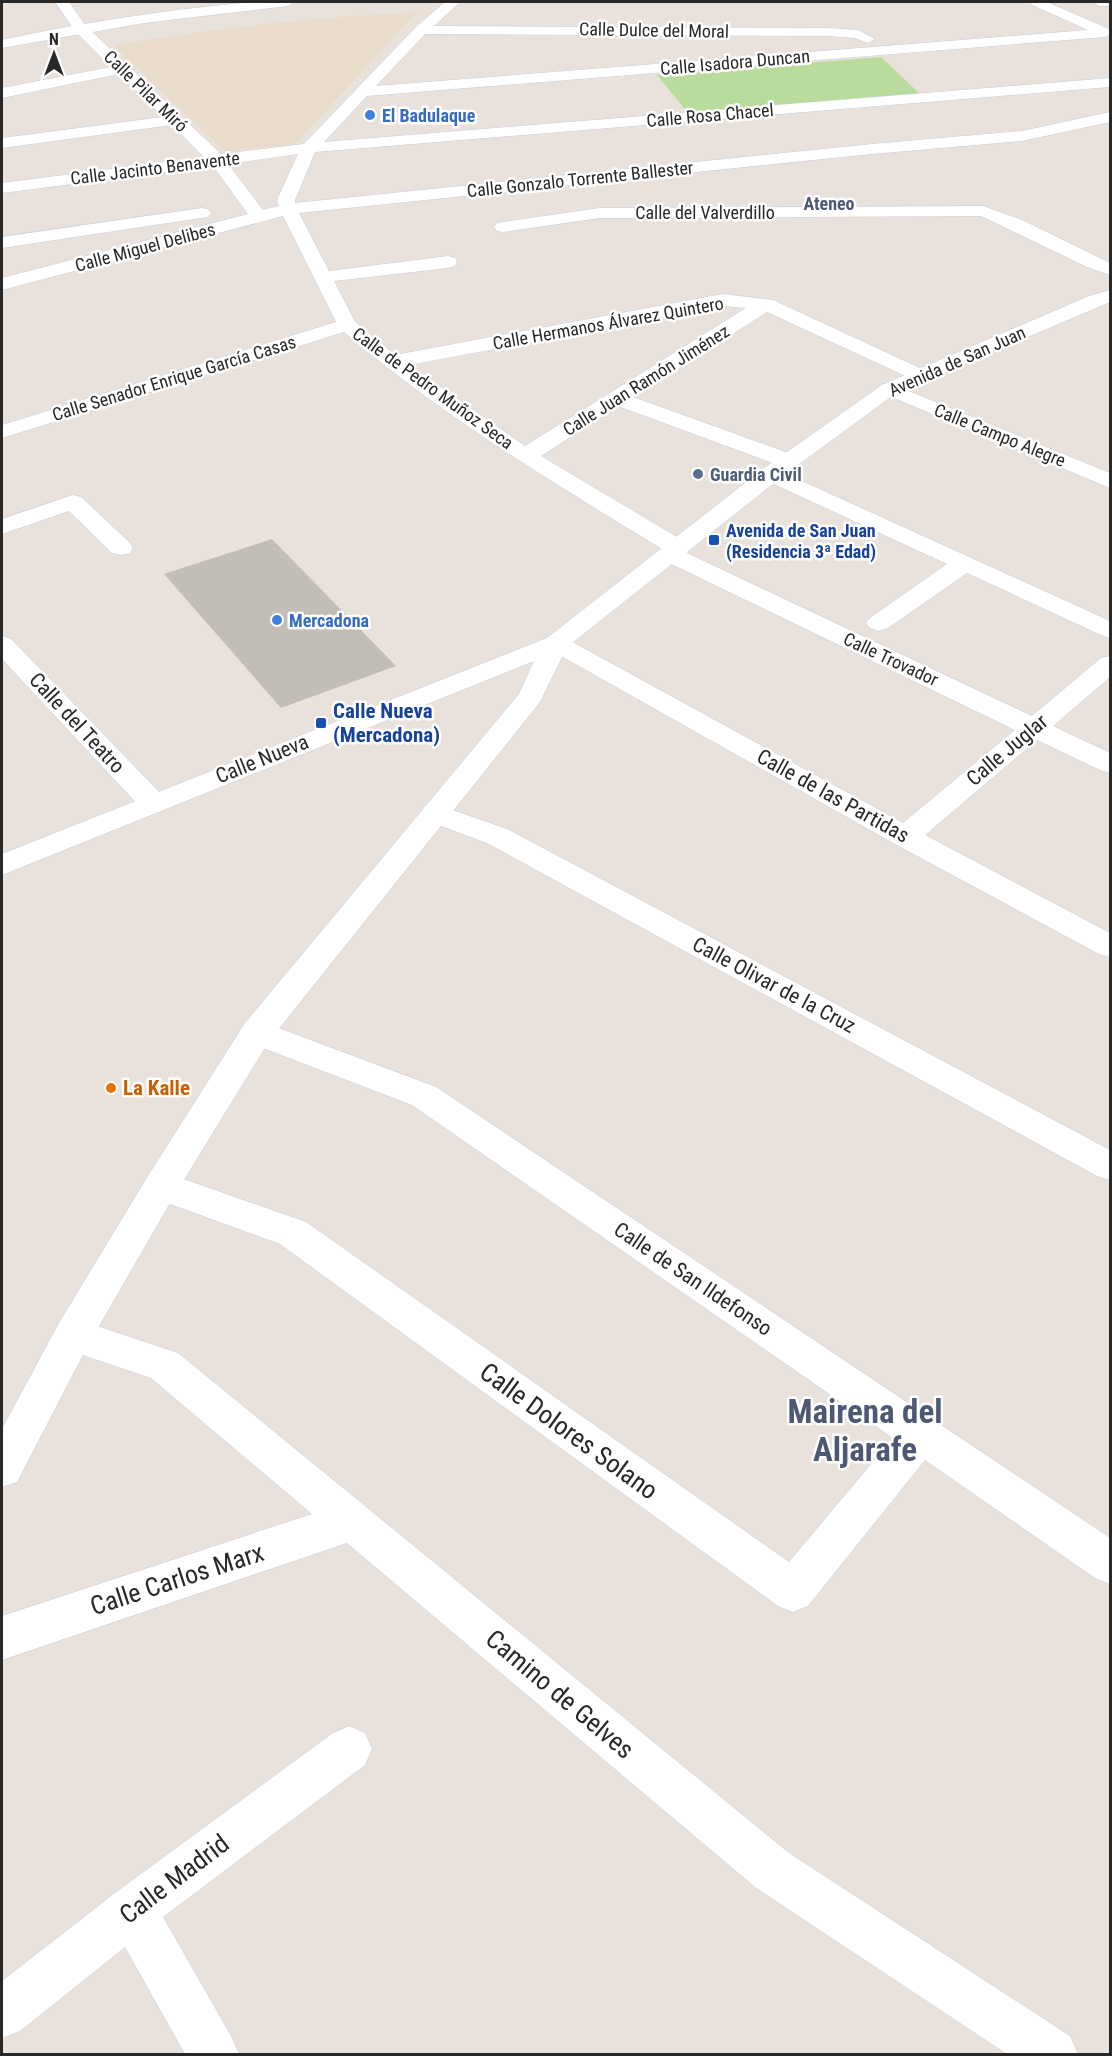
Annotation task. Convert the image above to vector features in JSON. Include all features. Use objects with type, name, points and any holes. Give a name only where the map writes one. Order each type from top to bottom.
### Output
[{"type":"street","name":"Calle Pilar Miró","points":[[62,2],[78,25],[217,160],[255,211]]},
{"type":"street","points":[[2,38],[235,2]]},
{"type":"street","points":[[2,44],[78,25],[288,2]]},
{"type":"street","points":[[288,209],[286,201],[309,148],[421,30],[453,2]]},
{"type":"street","points":[[1037,2],[1108,34]]},
{"type":"street","points":[[1099,2],[1110,2]]},
{"type":"street","name":"Calle Dulce del Moral","points":[[421,30],[828,32],[858,34],[873,42],[881,50]]},
{"type":"street","name":"Calle Isadora Duncan","points":[[364,92],[1108,34]]},
{"type":"street","points":[[2,93],[122,69]]},
{"type":"street","name":"Calle Rosa Chacel","points":[[309,148],[1110,82]]},
{"type":"street","points":[[829,106],[843,120]]},
{"type":"street","name":"Calle Gonzalo Torrente Ballester","points":[[288,209],[872,149],[1022,136],[1110,117]]},
{"type":"street","points":[[2,143],[175,120]]},
{"type":"street","points":[[858,134],[872,149]]},
{"type":"street","name":"Calle Jacinto Benavente","points":[[2,188],[309,148]]},
{"type":"street","name":"Calle Miguel Delibes","points":[[2,284],[255,211],[288,209]]},
{"type":"street","name":"Calle de Pedro Muñoz Seca","points":[[288,209],[347,325],[391,362],[525,456],[674,551]]},
{"type":"street","points":[[2,243],[255,211]]},
{"type":"street","name":"Calle del Valverdillo","points":[[503,227],[600,213],[983,211],[1008,219],[1110,269]]},
{"type":"street","points":[[322,277],[448,262]]},
{"type":"street","name":"Avenida de San Juan","points":[[556,643],[780,467],[889,389],[1110,296]]},
{"type":"street","name":"Calle Hermanos Álvarez Quintero","points":[[391,362],[723,300],[765,304],[919,375]]},
{"type":"street","name":"Calle Juan Ramón Jiménez","points":[[525,456],[765,304]]},
{"type":"street","name":"Calle Senador Enrique García Casas","points":[[2,432],[347,325]]},
{"type":"street","name":"Calle Campo Alegre","points":[[889,389],[1110,481]]},
{"type":"street","points":[[618,399],[780,467],[965,563],[1110,630]]},
{"type":"street","points":[[2,527],[73,502],[121,548]]},
{"type":"street","name":"Calle Trovador","points":[[674,551],[1110,764]]},
{"type":"street","points":[[879,623],[965,563]]},
{"type":"street","points":[[2,1468],[73,1335],[161,1186],[257,1032],[531,696],[556,643]]},
{"type":"street","name":"Calle Nueva","points":[[2,865],[556,643]]},
{"type":"street","name":"Calle de las Partidas","points":[[556,643],[905,837],[1110,946]]},
{"type":"street","name":"Calle del Teatro","points":[[2,644],[153,803]]},
{"type":"street","name":"Calle Juglar","points":[[905,837],[1110,664]]},
{"type":"street","points":[[493,668],[512,677],[538,681]]},
{"type":"street","name":"Calle Olivar de la Cruz","points":[[435,813],[497,836],[1110,1166]]},
{"type":"street","name":"Calle de San Ildefonso","points":[[257,1032],[424,1096],[1110,1563]]},
{"type":"street","name":"Calle Dolores Solano","points":[[161,1186],[293,1233],[793,1592],[921,1434]]},
{"type":"street","name":"Camino de Gelves","points":[[73,1335],[164,1365],[772,1870],[1052,2055]]},
{"type":"street","name":"Calle Carlos Marx","points":[[2,1638],[352,1521]]},
{"type":"street","name":"Calle Madrid","points":[[2,2013],[132,1911],[349,1749]]},
{"type":"street","points":[[132,1911],[213,2055]]},
{"type":"shaded area","points":[[417,12],[295,144],[228,151],[222,149],[113,45],[213,30],[312,19]]},
{"type":"green space","points":[[881,57],[920,94],[688,113],[657,75]]},
{"type":"building","name":"Mercadona","points":[[272,539],[396,666],[281,708],[164,574]]},
{"type":"place","name":"El Badulaque","points":[[370,115]]},
{"type":"place","name":"Guardia Civil","points":[[698,474]]},
{"type":"place","name":"Avenida de San Juan (Residencia 3ª Edad)","points":[[714,540]]},
{"type":"place","name":"Mercadona","points":[[277,620]]},
{"type":"place","name":"Calle Nueva (Mercadona)","points":[[321,723]]},
{"type":"place","name":"La Kalle","points":[[111,1088]]},
{"type":"district","name":"Ateneo","points":[[829,203]]},
{"type":"district","name":"Mairena del Aljarafe","points":[[865,1430]]}]
